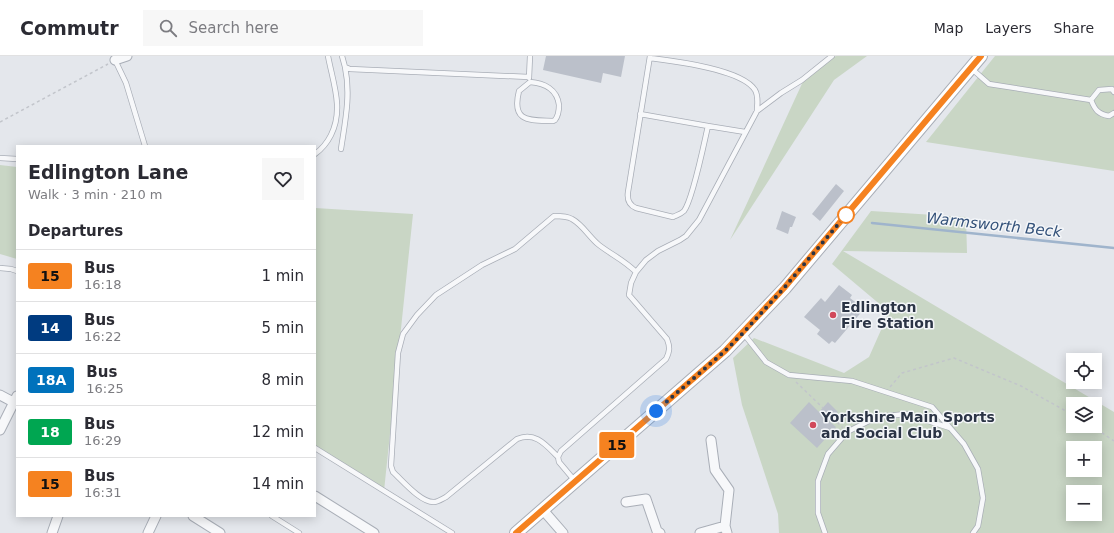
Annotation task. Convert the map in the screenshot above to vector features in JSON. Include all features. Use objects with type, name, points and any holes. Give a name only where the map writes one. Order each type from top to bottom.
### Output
[{"type":"main road","points":[[516,533],[725,351],[743,333],[790,282],[981,56]]},
{"type":"street","points":[[115,60],[127,56]]},
{"type":"street","points":[[0,395],[16,400],[0,430]]},
{"type":"street","points":[[700,533],[726,530],[729,490],[715,470],[711,440]]},
{"type":"street","points":[[316,497],[374,533]]},
{"type":"street","points":[[626,502],[646,499],[657,531],[660,533]]},
{"type":"street","points":[[543,510],[564,533]]},
{"type":"street","points":[[52,533],[58,517]]},
{"type":"street","points":[[148,533],[156,517]]},
{"type":"street","points":[[194,517],[220,533]]},
{"type":"lane","points":[[316,153],[325,145],[335,126],[338,116],[328,56]]},
{"type":"lane","points":[[340,149],[348,107],[347,77],[342,56]]},
{"type":"lane","points":[[345,67],[355,69],[529,79],[546,85],[555,93],[559,108],[556,120],[527,119],[522,117],[520,114],[518,107],[519,91],[529,79],[530,56]]},
{"type":"lane","points":[[558,457],[560,451],[666,359],[670,351],[670,346],[666,339],[629,295],[631,283],[636,272],[646,260],[658,251],[686,236],[699,220],[757,111],[781,93],[802,80],[832,56]]},
{"type":"lane","points":[[708,126],[692,191],[683,211],[673,217],[636,208],[629,203],[628,192],[650,57],[686,63],[728,73],[745,80],[754,89],[758,97],[757,111]]},
{"type":"lane","points":[[115,60],[126,83],[145,145]]},
{"type":"lane","points":[[971,68],[989,84],[1091,100]]},
{"type":"lane","points":[[1091,100],[1099,90],[1112,89],[1114,92]]},
{"type":"lane","points":[[1091,100],[1095,110],[1101,115],[1109,116],[1114,113]]},
{"type":"lane","points":[[640,114],[745,132]]},
{"type":"lane","points":[[0,158],[16,159]]},
{"type":"lane","points":[[576,481],[559,462],[558,457],[544,443],[536,437],[528,436],[517,439],[446,497],[434,503],[428,502],[421,498],[393,472],[391,466],[398,353],[403,334],[417,315],[436,295],[482,265],[515,249],[554,216],[562,216],[576,221],[598,244],[626,262],[636,272]]},
{"type":"lane","points":[[0,268],[16,271]]},
{"type":"lane","points":[[743,333],[766,362],[788,375],[852,381],[932,407],[964,444],[978,469],[983,498],[978,526],[973,533]]},
{"type":"lane","points":[[825,533],[818,513],[818,481],[828,454],[847,432],[877,417],[906,414],[951,428]]},
{"type":"lane","points":[[316,449],[452,533]]},
{"type":"lane","points":[[274,517],[298,533]]},
{"type":"path","points":[[0,122],[115,60]]},
{"type":"path","points":[[886,391],[902,373],[954,358],[1021,386],[1066,411]]},
{"type":"path","points":[[788,375],[823,408]]},
{"type":"path","points":[[833,418],[847,432]]},
{"type":"path","points":[[1102,433],[1114,441]]},
{"type":"green space","points":[[836,56],[867,56],[834,80],[730,240],[806,75]]},
{"type":"green space","points":[[995,56],[1114,56],[1114,171],[926,142]]},
{"type":"green space","points":[[0,165],[16,167],[16,259],[0,254]]},
{"type":"green space","points":[[316,208],[413,214],[384,491],[316,448]]},
{"type":"green space","points":[[871,211],[966,217],[967,253],[843,251],[1066,383],[1066,389],[1075,389],[1089,397],[1066,397],[1066,433],[1102,433],[1102,405],[1114,412],[1114,533],[779,533],[778,514],[742,405],[733,358],[754,338],[844,373],[869,357],[889,312],[832,264]]},
{"type":"building","points":[[546,56],[625,56],[621,77],[603,73],[601,83],[543,70]]},
{"type":"building","points":[[836,184],[844,191],[820,221],[812,214]]},
{"type":"building","points":[[782,211],[796,217],[788,234],[776,229]]},
{"type":"building","name":"Edlington Fire Station","points":[[839,285],[852,295],[850,298],[864,309],[835,343],[832,341],[829,344],[817,334],[820,330],[804,317],[821,298],[825,302]]},
{"type":"building","name":"Yorkshire Main Sports and Social Club","points":[[809,402],[819,412],[828,402],[838,412],[829,421],[836,427],[817,448],[790,423]]},
{"type":"waterway","name":"Warmsworth Beck","points":[[872,223],[1114,248]]},
{"type":"bus line","name":"15","points":[[516,533],[725,351],[743,333],[784,288],[981,56]]},
{"type":"place","name":"Edlington Fire Station","points":[[833,315]]},
{"type":"place","name":"Yorkshire Main Sports and Social Club","points":[[813,425]]},
{"type":"route","points":[[656,411],[725,351],[743,333],[784,288],[846,215]]}]
